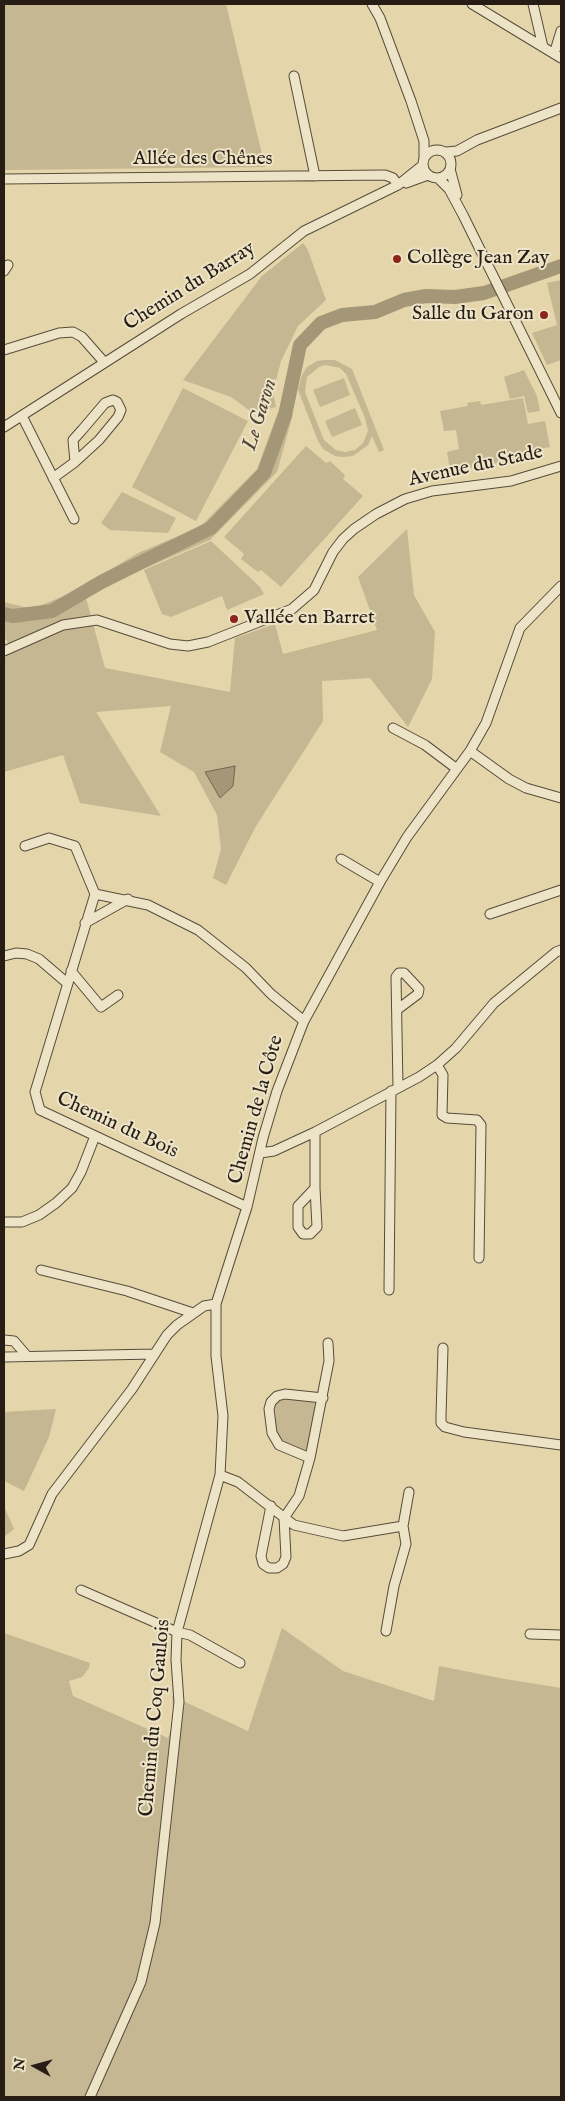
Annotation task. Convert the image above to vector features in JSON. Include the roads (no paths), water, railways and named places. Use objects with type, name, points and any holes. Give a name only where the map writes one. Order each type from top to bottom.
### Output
[{"type":"street","points":[[367,4],[385,36]]},
{"type":"street","points":[[372,4],[380,18],[385,36],[426,135],[451,160],[451,168],[463,215]]},
{"type":"street","points":[[472,4],[558,56],[561,31]]},
{"type":"street","points":[[533,4],[543,47]]},
{"type":"street","points":[[294,76],[315,176]]},
{"type":"street","points":[[411,101],[424,141],[424,162],[428,175],[438,178],[444,177],[463,152],[491,134]]},
{"type":"street","points":[[424,162],[431,151],[457,151],[491,134],[561,108]]},
{"type":"street","name":"Chemin du Barray","points":[[398,185],[424,162]]},
{"type":"street","name":"Allée des Chênes","points":[[4,179],[385,175],[393,178],[398,185]]},
{"type":"street","name":"Chemin du Barray","points":[[4,427],[104,362],[250,274],[304,231],[398,185],[428,175]]},
{"type":"street","points":[[438,178],[449,189],[463,215],[561,413]]},
{"type":"street","points":[[4,350],[59,332],[73,332],[82,337],[104,362]]},
{"type":"street","points":[[53,478],[75,462],[118,417],[121,410],[117,402],[113,400],[104,403],[73,440],[75,462]]},
{"type":"street","points":[[22,416],[74,519]]},
{"type":"street","name":"Avenue du Stade","points":[[4,651],[63,625],[97,620],[170,644],[188,646],[208,642],[292,609],[314,590],[343,539],[376,514],[405,499],[432,491],[512,481],[561,466]]},
{"type":"street","name":"Chemin de la Côte","points":[[216,1304],[248,1207],[277,1092],[304,1021],[380,882],[407,838],[470,751],[486,723],[520,628],[561,586]]},
{"type":"street","points":[[394,728],[425,745],[458,769]]},
{"type":"street","points":[[470,751],[509,779],[526,788],[561,798]]},
{"type":"street","points":[[25,846],[49,838],[75,846],[95,894],[128,899],[148,905],[198,930],[246,968],[271,994],[304,1021]]},
{"type":"street","points":[[341,859],[380,882]]},
{"type":"street","points":[[490,914],[561,890]]},
{"type":"street","name":"Chemin du Bois","points":[[95,894],[35,1092],[40,1110],[248,1207]]},
{"type":"street","points":[[86,923],[128,899]]},
{"type":"street","points":[[260,1154],[274,1151],[315,1132],[437,1065],[456,1048],[494,1003],[561,950]]},
{"type":"street","points":[[4,956],[22,954],[39,959],[67,983]]},
{"type":"street","points":[[71,971],[101,1007],[118,995]]},
{"type":"street","points":[[389,1290],[398,1009]]},
{"type":"street","points":[[437,1065],[443,1075],[442,1115],[446,1118],[477,1120],[482,1125],[478,1258]]},
{"type":"street","points":[[315,1132],[317,1227],[310,1234],[303,1234],[298,1227],[298,1206],[315,1188]]},
{"type":"street","points":[[4,1222],[22,1222],[39,1215],[72,1188],[95,1136]]},
{"type":"street","points":[[41,1270],[126,1291],[193,1313]]},
{"type":"street","points":[[5,1551],[19,1551],[29,1545],[52,1494],[132,1389],[167,1335],[177,1325],[204,1306],[216,1304]]},
{"type":"street","name":"Chemin du Coq Gaulois","points":[[90,2097],[141,1982],[155,1924],[167,1795],[179,1702],[176,1660],[177,1632],[220,1475],[223,1416],[216,1356],[216,1304]]},
{"type":"street","points":[[4,1340],[14,1341],[27,1356]]},
{"type":"street","points":[[271,1506],[260,1556],[263,1564],[270,1568],[277,1568],[283,1564],[286,1558],[284,1518],[299,1496],[310,1458],[329,1361],[328,1343]]},
{"type":"street","points":[[443,1348],[441,1423],[445,1427],[464,1432],[561,1445]]},
{"type":"street","points":[[4,1357],[155,1354]]},
{"type":"street","points":[[310,1458],[279,1445],[272,1433],[269,1409],[271,1402],[277,1396],[285,1394],[323,1398]]},
{"type":"street","points":[[220,1475],[238,1482],[294,1525],[343,1536],[403,1526]]},
{"type":"street","points":[[386,1630],[394,1586],[406,1544],[403,1526],[409,1492]]},
{"type":"street","points":[[80,1590],[177,1632],[190,1635],[240,1663]]},
{"type":"street","points":[[530,1634],[561,1635]]},
{"type":"waterway","name":"Le Garon","points":[[4,614],[13,616],[52,611],[103,581],[211,528],[264,473],[285,415],[300,345],[321,323],[342,315],[375,312],[404,300],[426,296],[455,297],[484,293],[561,266]]},
{"type":"place","name":"Collège Jean Zay","points":[[397,259]]},
{"type":"place","name":"Salle du Garon","points":[[544,315]]},
{"type":"place","name":"Vallée en Barret","points":[[234,619]]}]
